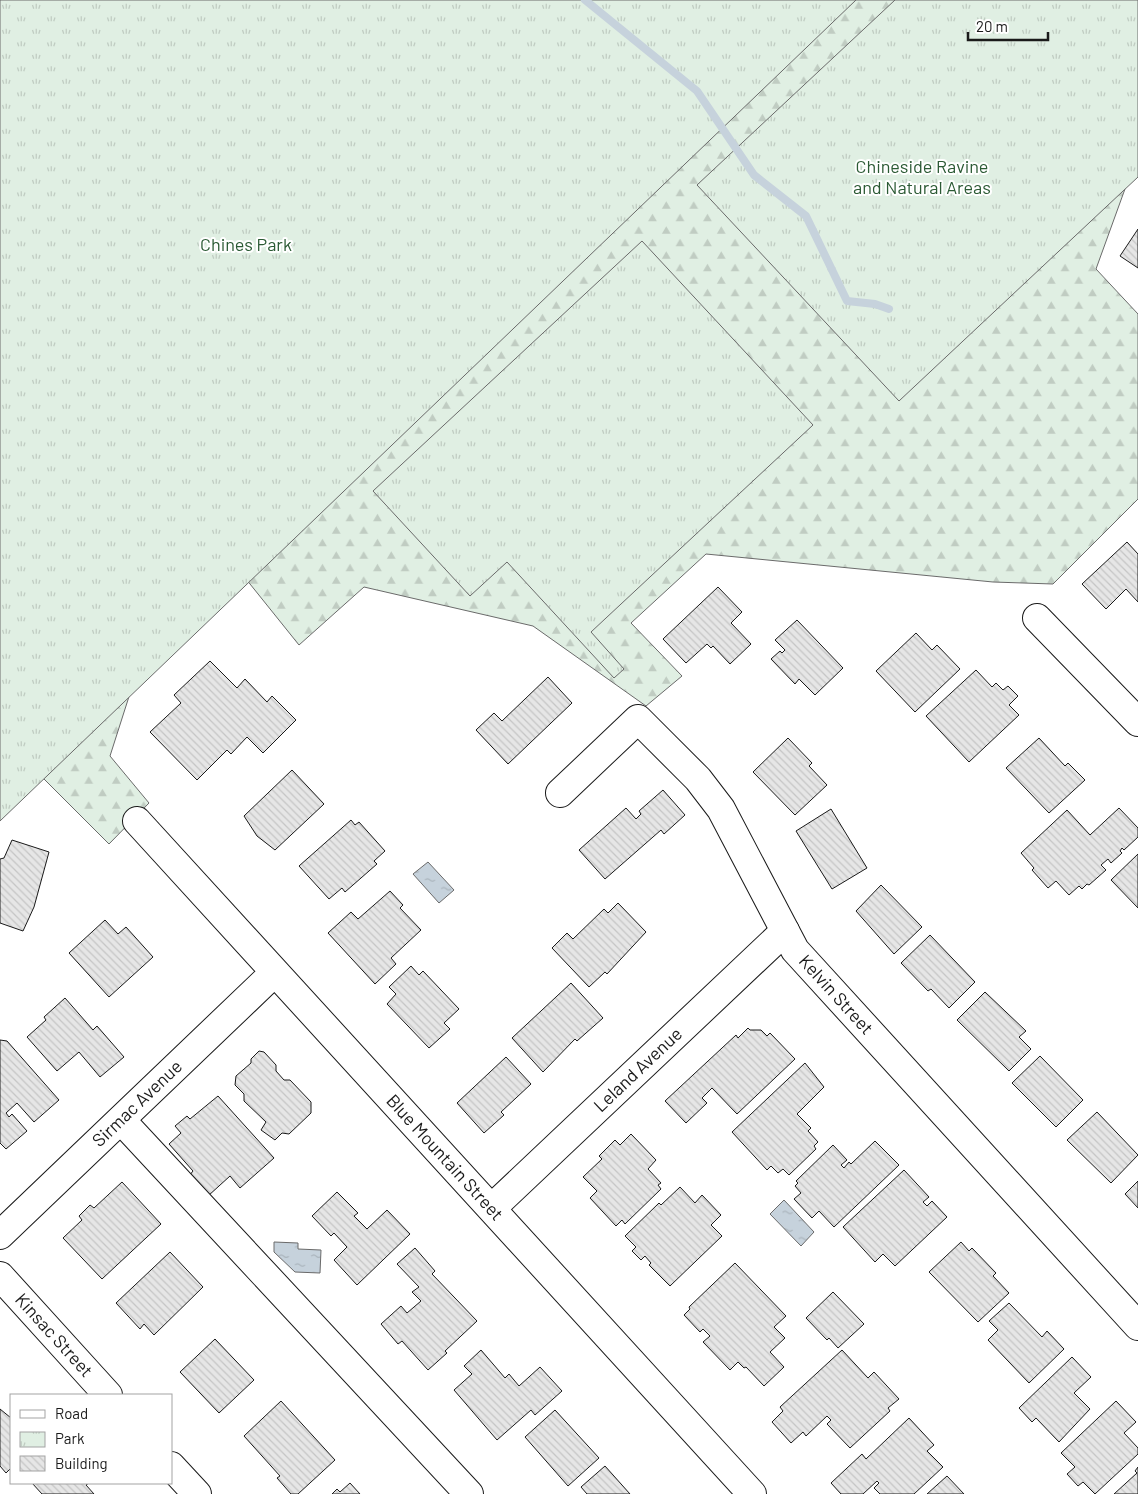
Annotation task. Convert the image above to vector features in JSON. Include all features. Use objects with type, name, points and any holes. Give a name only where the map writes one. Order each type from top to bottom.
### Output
[{"type":"street","points":[[1037,618],[1132,704]]},
{"type":"street","name":"Kelvin Street","points":[[560,793],[638,719],[711,794],[721,809],[795,950],[1138,1326]]},
{"type":"street","name":"Blue Mountain Street","points":[[138,821],[274,973],[492,1208],[752,1494]]},
{"type":"street","name":"Leland Avenue","points":[[492,1208],[784,931]]},
{"type":"street","name":"Sirmac Avenue","points":[[0,1235],[274,973]]},
{"type":"street","points":[[121,1120],[469,1494]]},
{"type":"street","name":"Kinsac Street","points":[[0,1276],[107,1394]]},
{"type":"street","points":[[172,1467],[197,1494]]},
{"type":"green space","points":[[0,0],[1138,0],[1138,153],[1096,269],[1138,314],[1138,499],[1053,584],[993,582],[706,554],[631,623],[682,676],[646,706],[533,626],[364,587],[299,645],[246,579],[133,684],[110,756],[149,803],[109,844],[33,768]]},
{"type":"green space","name":"Chines Park","points":[[0,0],[856,0],[0,821]]},
{"type":"green space","name":"Chineside Ravine and Natural Areas","points":[[895,0],[1138,0],[1138,177],[899,401],[697,185]]},
{"type":"green space","points":[[642,241],[813,425],[591,632],[624,669],[614,678],[507,562],[470,596],[373,491]]},
{"type":"water","points":[[428,862],[454,890],[439,903],[413,874]]},
{"type":"water","points":[[784,1200],[814,1232],[801,1246],[770,1214]]},
{"type":"water","points":[[274,1242],[298,1243],[298,1249],[321,1250],[320,1273],[295,1272],[274,1252]]},
{"type":"building","points":[[1138,229],[1138,268],[1120,256]]},
{"type":"building","points":[[1127,542],[1138,554],[1138,602],[1126,589],[1106,609],[1082,584]]},
{"type":"building","points":[[718,587],[742,612],[731,623],[751,644],[730,664],[713,646],[711,648],[707,644],[686,663],[663,639]]},
{"type":"building","points":[[797,620],[843,668],[815,695],[799,679],[795,684],[771,659],[780,651],[782,653],[785,650],[775,640]]},
{"type":"building","points":[[916,633],[932,650],[937,645],[960,669],[915,712],[876,671]]},
{"type":"building","points":[[210,661],[237,688],[245,679],[267,702],[272,696],[296,720],[263,753],[247,737],[231,754],[227,750],[197,780],[150,732],[181,703],[174,695]]},
{"type":"building","points":[[976,670],[992,687],[996,683],[1003,690],[1008,686],[1018,696],[1009,705],[1019,715],[969,762],[926,716]]},
{"type":"building","points":[[548,677],[572,703],[508,764],[476,730],[494,713],[502,721]]},
{"type":"building","points":[[788,738],[812,763],[809,766],[827,785],[795,815],[753,772]]},
{"type":"building","points":[[1039,738],[1065,766],[1068,763],[1085,780],[1049,813],[1006,768]]},
{"type":"building","points":[[292,770],[324,804],[275,850],[257,836],[244,816]]},
{"type":"building","points":[[663,790],[685,815],[664,834],[661,830],[605,879],[579,850],[626,808],[636,819],[641,814],[639,811]]},
{"type":"building","points":[[1119,808],[1138,828],[1138,837],[1124,850],[1122,848],[1120,851],[1122,853],[1111,863],[1108,859],[1101,865],[1106,870],[1089,885],[1087,884],[1082,889],[1079,886],[1069,895],[1056,881],[1048,888],[1032,870],[1034,868],[1021,853],[1067,810],[1090,835]]},
{"type":"building","points":[[831,809],[867,868],[832,889],[796,831]]},
{"type":"building","points":[[351,820],[355,825],[359,822],[385,851],[374,861],[377,864],[345,892],[342,888],[329,899],[299,866]]},
{"type":"building","points":[[12,840],[49,852],[34,907],[23,931],[0,923],[0,859],[4,858]]},
{"type":"building","points":[[1138,854],[1138,908],[1111,880]]},
{"type":"building","points":[[881,885],[922,927],[894,954],[856,911]]},
{"type":"building","points":[[390,891],[403,905],[400,908],[421,930],[391,958],[396,964],[375,984],[328,933],[351,912],[358,919]]},
{"type":"building","points":[[618,903],[646,932],[607,974],[605,972],[589,987],[552,948],[567,933],[573,939],[604,909],[608,913]]},
{"type":"building","points":[[105,920],[118,934],[126,927],[153,957],[109,997],[69,953]]},
{"type":"building","points":[[930,935],[975,982],[949,1008],[931,989],[928,991],[901,963]]},
{"type":"building","points":[[411,966],[419,975],[423,971],[459,1009],[444,1023],[450,1029],[429,1048],[387,1004],[396,994],[389,987]]},
{"type":"building","points":[[571,983],[603,1018],[577,1041],[575,1039],[543,1072],[512,1038]]},
{"type":"building","points":[[985,992],[1026,1031],[1019,1037],[1031,1049],[1009,1071],[957,1020]]},
{"type":"building","points":[[65,998],[93,1030],[97,1026],[124,1057],[100,1077],[79,1052],[57,1071],[27,1037],[46,1020],[44,1017]]},
{"type":"building","points":[[748,1028],[750,1030],[761,1030],[767,1036],[770,1033],[795,1059],[737,1114],[712,1088],[702,1098],[707,1103],[686,1123],[665,1101],[736,1035],[738,1038]]},
{"type":"building","points":[[0,1040],[7,1041],[59,1100],[34,1122],[17,1103],[6,1113],[9,1117],[12,1114],[27,1131],[6,1149],[0,1143]]},
{"type":"building","points":[[259,1051],[264,1052],[276,1065],[276,1071],[284,1080],[290,1080],[311,1102],[311,1113],[289,1134],[282,1133],[275,1140],[261,1130],[266,1122],[244,1101],[244,1094],[235,1085],[236,1076],[251,1063],[251,1059]]},
{"type":"building","points":[[1040,1056],[1083,1100],[1056,1127],[1012,1083]]},
{"type":"building","points":[[506,1057],[531,1084],[501,1112],[504,1115],[484,1133],[457,1103]]},
{"type":"building","points":[[805,1063],[824,1087],[797,1114],[811,1128],[808,1131],[818,1142],[814,1146],[816,1149],[789,1175],[783,1169],[778,1173],[771,1166],[767,1170],[732,1132]]},
{"type":"building","points":[[218,1096],[274,1158],[240,1188],[230,1176],[208,1196],[189,1176],[193,1171],[169,1144],[181,1133],[175,1126],[187,1116],[190,1119]]},
{"type":"building","points":[[1097,1112],[1138,1155],[1111,1183],[1067,1140]]},
{"type":"building","points":[[631,1134],[656,1160],[648,1169],[661,1183],[658,1185],[661,1189],[625,1224],[622,1220],[616,1226],[590,1198],[597,1191],[583,1177],[602,1159],[599,1156],[615,1140],[620,1145]]},
{"type":"building","points":[[875,1141],[899,1165],[834,1227],[819,1211],[812,1218],[794,1199],[801,1193],[795,1186],[798,1183],[796,1181],[833,1145],[847,1160],[841,1165],[844,1168],[849,1162],[851,1164]]},
{"type":"building","points":[[904,1170],[929,1197],[923,1202],[927,1206],[932,1201],[947,1217],[895,1266],[883,1254],[875,1262],[843,1227]]},
{"type":"building","points":[[1138,1181],[1138,1208],[1125,1194]]},
{"type":"building","points":[[122,1182],[161,1224],[102,1279],[63,1238],[82,1220],[79,1216],[90,1205],[94,1208]]},
{"type":"building","points":[[680,1187],[695,1203],[702,1195],[721,1215],[711,1225],[722,1236],[670,1286],[649,1265],[651,1263],[645,1256],[641,1260],[632,1251],[636,1247],[625,1236],[659,1203],[661,1205]]},
{"type":"building","points":[[337,1192],[358,1213],[354,1216],[367,1229],[387,1210],[410,1234],[357,1285],[334,1260],[347,1247],[334,1233],[331,1236],[312,1216]]},
{"type":"building","points":[[961,1242],[969,1251],[972,1248],[996,1273],[993,1276],[1009,1293],[978,1322],[929,1272]]},
{"type":"building","points":[[415,1248],[435,1271],[432,1274],[477,1321],[428,1370],[402,1341],[398,1344],[381,1324],[401,1306],[407,1313],[421,1301],[412,1292],[419,1287],[397,1264]]},
{"type":"building","points":[[170,1252],[203,1287],[154,1335],[144,1324],[140,1329],[116,1303]]},
{"type":"building","points":[[735,1263],[786,1316],[774,1327],[785,1338],[770,1352],[784,1367],[764,1386],[746,1367],[744,1368],[738,1362],[730,1370],[703,1342],[710,1336],[703,1329],[700,1332],[684,1315],[690,1309],[689,1307]]},
{"type":"building","points":[[833,1292],[864,1324],[838,1348],[829,1338],[827,1340],[806,1318]]},
{"type":"building","points":[[1009,1303],[1042,1337],[1047,1331],[1064,1349],[1029,1383],[988,1340],[998,1330],[989,1321]]},
{"type":"building","points":[[215,1339],[254,1380],[219,1413],[180,1372]]},
{"type":"building","points":[[481,1350],[505,1378],[509,1374],[519,1386],[540,1367],[562,1391],[535,1415],[531,1410],[497,1440],[454,1390],[472,1374],[464,1366]]},
{"type":"building","points":[[842,1350],[868,1378],[874,1372],[899,1399],[888,1408],[890,1411],[850,1448],[827,1424],[831,1420],[827,1416],[806,1436],[803,1432],[791,1443],[772,1422],[783,1411],[780,1407]]},
{"type":"building","points":[[1072,1357],[1091,1377],[1074,1393],[1090,1409],[1059,1442],[1036,1418],[1032,1422],[1019,1408]]},
{"type":"building","points":[[281,1401],[335,1460],[298,1494],[291,1494],[277,1478],[280,1476],[244,1436]]},
{"type":"building","points":[[1116,1401],[1136,1422],[1124,1433],[1138,1448],[1138,1454],[1095,1494],[1083,1482],[1078,1486],[1067,1474],[1075,1467],[1061,1453]]},
{"type":"building","points":[[0,1409],[10,1417],[10,1469],[6,1473],[0,1466]]},
{"type":"building","points":[[555,1410],[599,1458],[568,1486],[525,1437]]},
{"type":"building","points":[[909,1418],[934,1445],[927,1451],[943,1467],[914,1494],[880,1494],[874,1488],[879,1483],[877,1481],[863,1494],[841,1494],[831,1483],[862,1454],[866,1459]]},
{"type":"building","points":[[605,1466],[630,1494],[587,1494],[581,1487]]},
{"type":"building","points":[[1138,1467],[1138,1494],[1114,1494],[1137,1473],[1135,1471]]},
{"type":"building","points":[[947,1476],[964,1494],[927,1494]]},
{"type":"building","points":[[350,1483],[360,1494],[332,1494],[337,1489],[340,1492]]},
{"type":"building","points":[[33,1484],[88,1484],[86,1485],[94,1494],[42,1494]]},
{"type":"waterway","points":[[585,0],[697,91],[754,175],[806,216],[847,301],[875,304],[889,309]]}]
